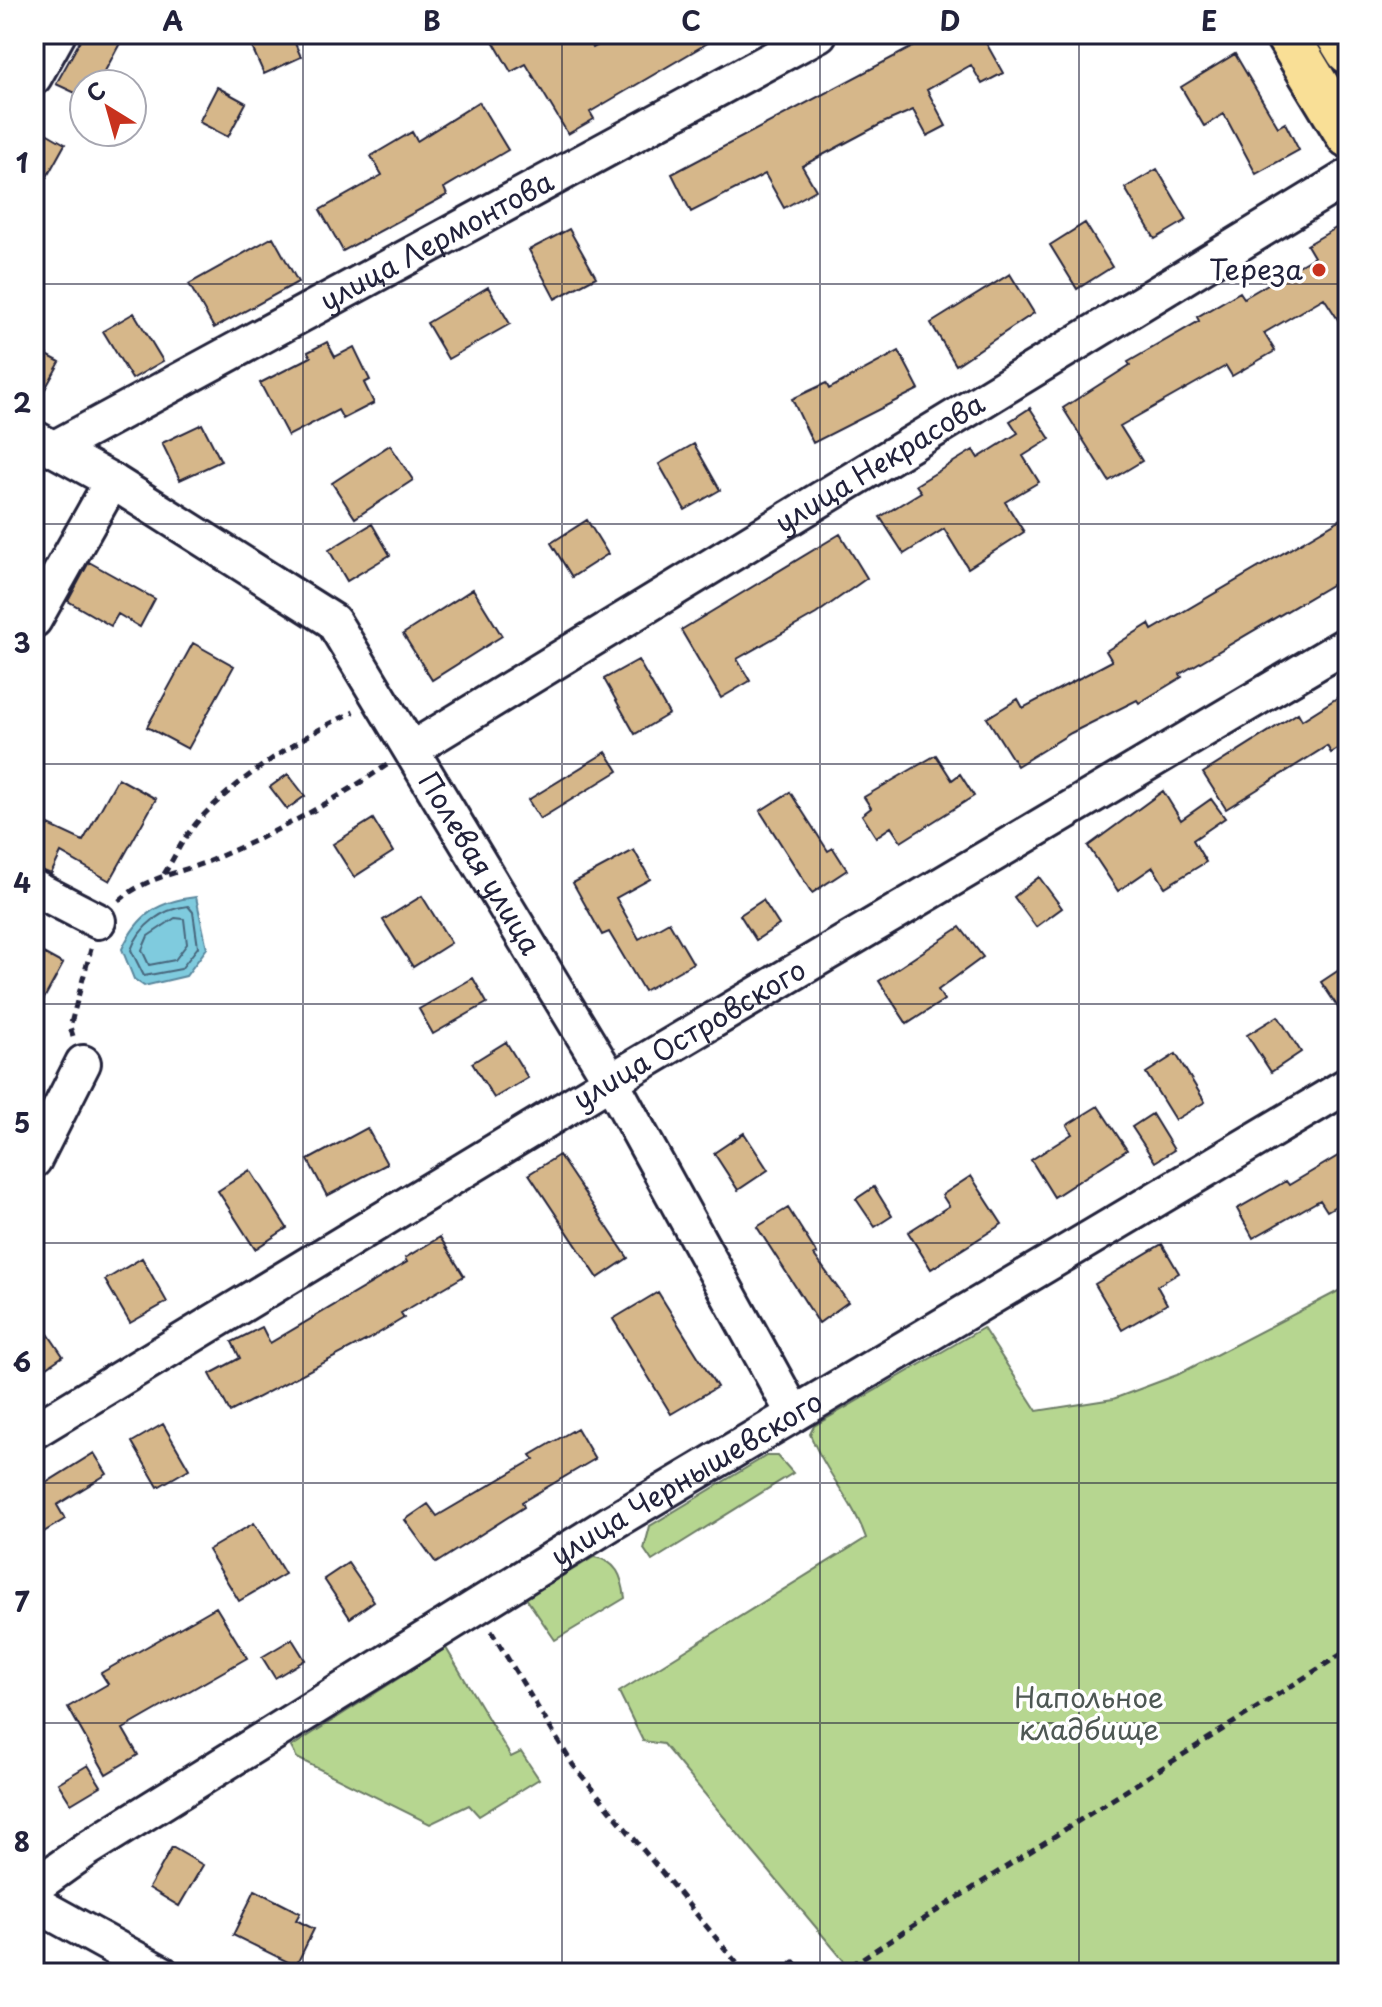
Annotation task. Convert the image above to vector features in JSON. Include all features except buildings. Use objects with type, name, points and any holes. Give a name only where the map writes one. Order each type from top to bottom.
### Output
[{"type":"main road","points":[[1286,34],[1348,136]]},
{"type":"main road","points":[[1337,34],[1348,52]]},
{"type":"street","points":[[34,77],[58,34]]},
{"type":"street","name":"улица Лермонтова","points":[[45,443],[819,34]]},
{"type":"street","name":"улица Некрасова","points":[[412,749],[1348,177]]},
{"type":"street","name":"Полевая улица","points":[[45,443],[112,481],[333,621],[611,1081],[794,1414]]},
{"type":"street","points":[[34,620],[112,481]]},
{"type":"street","name":"улица Островского","points":[[34,1431],[611,1081],[1348,644]]},
{"type":"street","points":[[34,888],[98,921]]},
{"type":"street","points":[[34,1160],[83,1063]]},
{"type":"street","name":"улица Чернышевского","points":[[34,1887],[127,1824],[611,1523],[1348,1085]]},
{"type":"street","points":[[34,1903],[161,1973]]},
{"type":"path","points":[[164,874],[191,830],[219,801],[318,728],[382,700]]},
{"type":"path","points":[[83,1063],[70,1027],[98,921],[126,895],[164,874],[210,861],[312,815],[412,749]]},
{"type":"path","points":[[489,1628],[573,1765],[745,1973]]},
{"type":"path","points":[[839,1973],[1348,1650]]},
{"type":"path","points":[[780,1973],[794,1962],[803,1973]]},
{"type":"green space","name":"Напольное кладбище","points":[[1348,1286],[1348,1973],[854,1973],[663,1744],[643,1741],[619,1692],[866,1538],[854,1511],[816,1448],[810,1434],[814,1426],[983,1328],[1037,1411],[1113,1399],[1177,1375]]},
{"type":"green space","points":[[766,1456],[778,1456],[793,1473],[652,1561],[644,1549],[650,1526]]},
{"type":"green space","points":[[594,1557],[608,1562],[617,1571],[625,1598],[555,1640],[526,1598]]},
{"type":"green space","points":[[446,1648],[511,1757],[521,1752],[539,1779],[479,1816],[469,1805],[430,1824],[297,1758],[291,1747]]},
{"type":"water","points":[[196,897],[207,948],[186,976],[144,986],[134,979],[122,949],[128,937],[151,911],[171,902]]},
{"type":"place","name":"Тереза","points":[[1319,270]]}]
